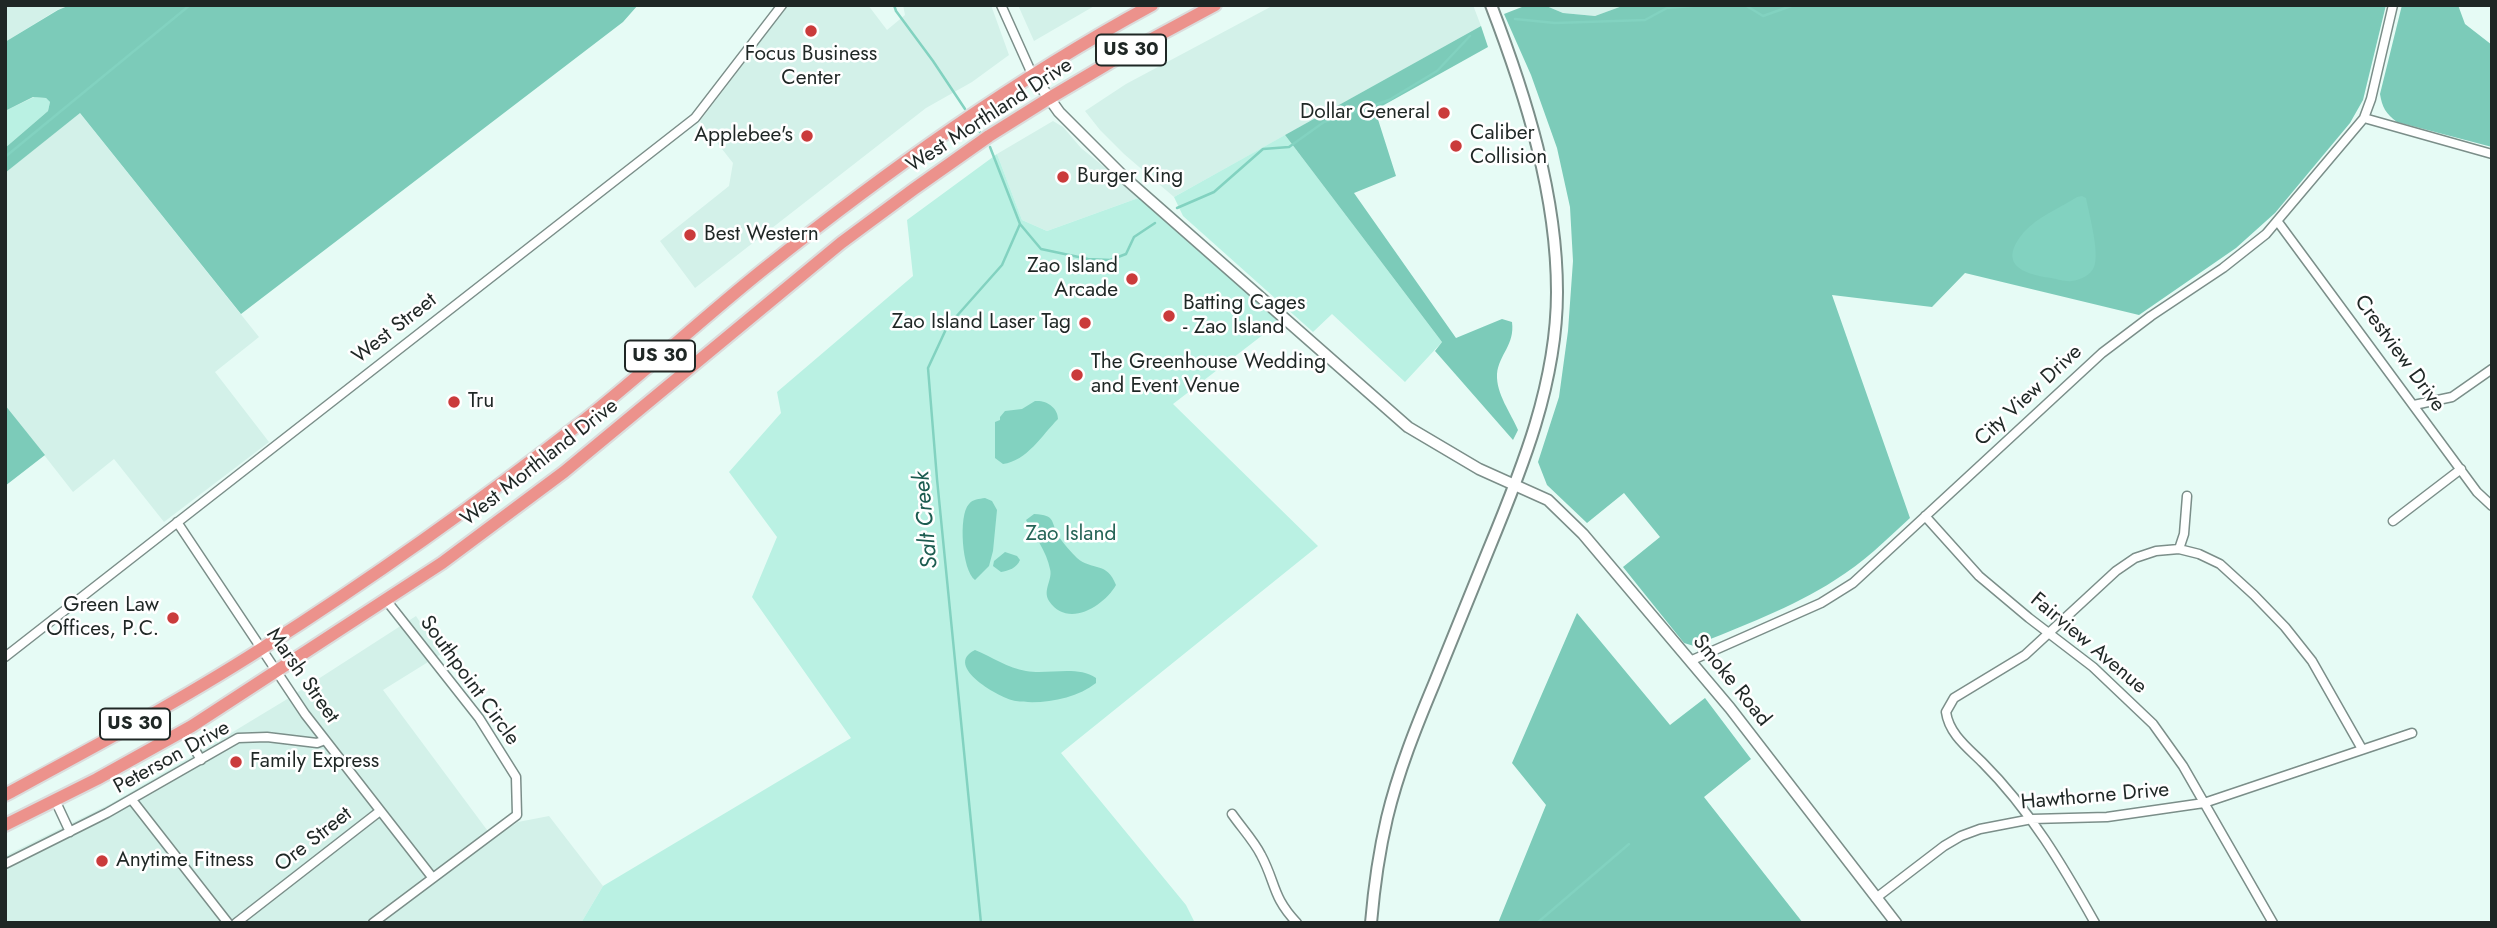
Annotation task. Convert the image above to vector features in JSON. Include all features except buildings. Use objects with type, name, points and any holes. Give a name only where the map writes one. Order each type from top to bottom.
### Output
[{"type":"highway","name":"West Morthland Drive","points":[[5,795],[262,649],[430,536],[588,417],[761,271],[863,191],[1031,74],[1152,5]]},
{"type":"highway","name":"West Morthland Drive","points":[[5,825],[184,731],[452,556],[564,472],[841,243],[989,136],[1124,54],[1216,5]]},
{"type":"main road","points":[[1371,923],[1387,820],[1396,785],[1416,729],[1516,484],[1538,415],[1551,357],[1557,294],[1548,198],[1531,124],[1491,5]]},
{"type":"street","name":"West Street","points":[[5,657],[695,118],[782,5]]},
{"type":"street","points":[[1001,5],[1031,74]]},
{"type":"street","points":[[2393,5],[2364,118],[2492,155]]},
{"type":"street","name":"Smoke Road","points":[[1031,74],[1078,134],[1126,179],[1408,427],[1479,469],[1548,500],[1583,534],[1730,708],[1896,923]]},
{"type":"street","name":"City View Drive","points":[[1690,661],[1837,593],[1868,571],[2102,354],[2151,316],[2250,248],[2278,222],[2364,118]]},
{"type":"street","name":"Crestview Drive","points":[[2278,222],[2477,492],[2492,506]]},
{"type":"street","points":[[2414,405],[2452,397],[2492,369]]},
{"type":"street","points":[[2393,521],[2461,469]]},
{"type":"street","points":[[2179,548],[2184,534],[2187,496]]},
{"type":"street","name":"Fairview Avenue","points":[[1925,516],[1979,576],[2110,681],[2153,724],[2172,749],[2273,923]]},
{"type":"street","name":"Marsh Street","points":[[177,522],[325,740],[432,877]]},
{"type":"street","points":[[2095,923],[2032,819],[1996,776],[1957,737],[1948,724],[1946,712],[1954,698],[2004,670],[2050,634],[2116,571],[2136,558],[2179,548],[2199,554],[2220,565],[2285,627],[2312,661],[2362,749]]},
{"type":"street","name":"Southpoint Circle","points":[[373,923],[517,815],[516,777],[479,718],[386,600]]},
{"type":"street","points":[[184,731],[201,760]]},
{"type":"street","name":"Hawthorne Drive","points":[[1876,898],[1944,846],[1980,829],[2032,819],[2107,817],[2204,803],[2412,733]]},
{"type":"street","name":"Peterson Drive","points":[[5,864],[132,800],[238,738],[267,737],[317,743],[325,740]]},
{"type":"street","points":[[55,800],[70,832]]},
{"type":"street","points":[[132,800],[228,923]]},
{"type":"street","name":"Ore Street","points":[[236,923],[380,811]]},
{"type":"street","points":[[1232,814],[1261,852],[1274,891],[1284,909],[1297,923]]},
{"type":"shaded area","points":[[5,5],[70,5],[5,42]]},
{"type":"shaded area","points":[[70,5],[638,5],[623,22],[241,314],[80,113],[5,173],[5,148],[48,111],[50,102],[46,98],[33,97],[5,111],[5,42]]},
{"type":"shaded area","points":[[788,5],[868,5],[887,30],[905,15],[903,5],[991,5],[1009,55],[972,82],[926,108],[695,288],[660,241],[729,186],[733,163],[700,121]]},
{"type":"shaded area","points":[[1018,5],[1096,5],[1034,41]]},
{"type":"shaded area","points":[[1274,5],[1473,5],[1481,26],[1174,197],[1124,154],[1085,111],[1126,84]]},
{"type":"shaded area","points":[[1527,5],[1544,5],[1563,13],[1595,16],[1625,5],[2386,5],[2363,100],[2350,123],[2275,213],[2236,248],[2139,315],[1965,273],[1932,307],[1832,295],[1910,518],[1865,559],[1819,590],[1694,646],[1684,643],[1623,567],[1660,537],[1624,493],[1587,523],[1547,485],[1538,462],[1559,397],[1568,331],[1573,261],[1570,207],[1557,148],[1531,75],[1504,14]]},
{"type":"shaded area","points":[[1544,5],[1625,5],[1595,16],[1563,13]]},
{"type":"shaded area","points":[[2402,5],[2458,5],[2465,24],[2492,45],[2492,147],[2397,122],[2385,110],[2380,94]]},
{"type":"shaded area","points":[[1481,26],[1488,47],[1375,110],[1396,176],[1354,193],[1456,338],[1502,319],[1512,322],[1511,337],[1498,367],[1497,381],[1501,396],[1518,430],[1513,440],[1435,351],[1442,342],[1285,135]]},
{"type":"shaded area","points":[[79,112],[259,337],[215,372],[269,442],[164,522],[114,459],[73,492],[5,405],[5,173]]},
{"type":"shaded area","points":[[1053,121],[1063,127],[1081,148],[1141,197],[1047,231],[1022,220],[997,154]]},
{"type":"shaded area","points":[[2082,196],[2086,198],[2095,243],[2096,261],[2090,272],[2078,280],[2067,281],[2031,274],[2016,266],[2013,252],[2024,232],[2042,217]]},
{"type":"shaded area","points":[[1035,401],[1051,405],[1058,419],[1027,453],[1003,464],[995,458],[995,422],[1000,420],[1005,411],[1022,409]]},
{"type":"shaded area","points":[[5,405],[45,455],[5,486]]},
{"type":"shaded area","points":[[985,498],[992,501],[997,510],[993,551],[989,566],[975,580],[964,555],[963,519],[971,502]]},
{"type":"shaded area","points":[[1034,514],[1052,520],[1059,537],[1077,558],[1104,569],[1112,577],[1116,585],[1095,607],[1075,614],[1066,613],[1049,601],[1047,593],[1051,573],[1043,550],[1026,520]]},
{"type":"shaded area","points":[[1005,552],[1017,556],[1020,560],[1015,567],[1001,572],[993,566],[994,561]]},
{"type":"shaded area","points":[[1577,613],[1670,725],[1705,698],[1751,759],[1704,797],[1803,923],[1498,923],[1546,805],[1512,763]]},
{"type":"shaded area","points":[[416,616],[441,654],[383,690],[493,838],[518,822],[549,816],[603,886],[581,923],[5,923],[5,856],[110,804],[208,747]]},
{"type":"shaded area","points":[[975,650],[1019,670],[1080,672],[1096,678],[1096,683],[1068,697],[1036,702],[1016,701],[988,688],[970,673],[965,664],[967,657]]},
{"type":"green space","points":[[34,97],[46,98],[50,102],[48,111],[5,148],[5,111]]},
{"type":"green space","points":[[1285,135],[1442,342],[1405,382],[1332,314],[1313,332],[1183,216],[1174,197]]},
{"type":"green space","name":"Zao Island","points":[[997,154],[1022,220],[1047,231],[1141,197],[1277,316],[1277,324],[1173,404],[1318,546],[1061,753],[1186,905],[1195,923],[581,923],[603,886],[851,738],[752,597],[777,537],[729,472],[781,413],[777,392],[913,276],[907,220]]},
{"type":"waterway","points":[[5,157],[190,5]]},
{"type":"waterway","name":"Salt Creek","points":[[894,5],[965,109]]},
{"type":"waterway","points":[[1515,19],[1555,23],[1645,20],[1667,8],[1704,5]]},
{"type":"waterway","points":[[1745,5],[1763,16],[1794,5]]},
{"type":"waterway","points":[[1177,208],[1214,192],[1263,149],[1289,147],[1324,122],[1389,100],[1437,71],[1470,36]]},
{"type":"waterway","name":"Salt Creek","points":[[975,124],[980,132]]},
{"type":"waterway","name":"Salt Creek","points":[[981,923],[928,368],[947,327],[1002,265],[1020,224],[990,147]]},
{"type":"waterway","points":[[1020,224],[1041,249],[1088,259],[1110,260],[1126,254],[1134,237],[1155,223]]},
{"type":"waterway","points":[[1537,923],[1629,844]]},
{"type":"place","name":"Focus Business Center","points":[[811,31]]},
{"type":"place","name":"Dollar General","points":[[1444,113]]},
{"type":"place","name":"Applebee's","points":[[807,136]]},
{"type":"place","name":"Caliber Collision","points":[[1456,146]]},
{"type":"place","name":"Burger King","points":[[1063,177]]},
{"type":"place","name":"Best Western","points":[[690,235]]},
{"type":"place","name":"Zao Island Arcade","points":[[1132,279]]},
{"type":"place","name":"Batting Cages - Zao Island","points":[[1169,316]]},
{"type":"place","name":"Zao Island Laser Tag","points":[[1085,323]]},
{"type":"place","name":"The Greenhouse Wedding and Event Venue","points":[[1077,375]]},
{"type":"place","name":"Tru","points":[[454,402]]},
{"type":"place","name":"Green Law Offices, P.C.","points":[[173,618]]},
{"type":"place","name":"Family Express","points":[[236,762]]},
{"type":"place","name":"Anytime Fitness","points":[[102,861]]}]
